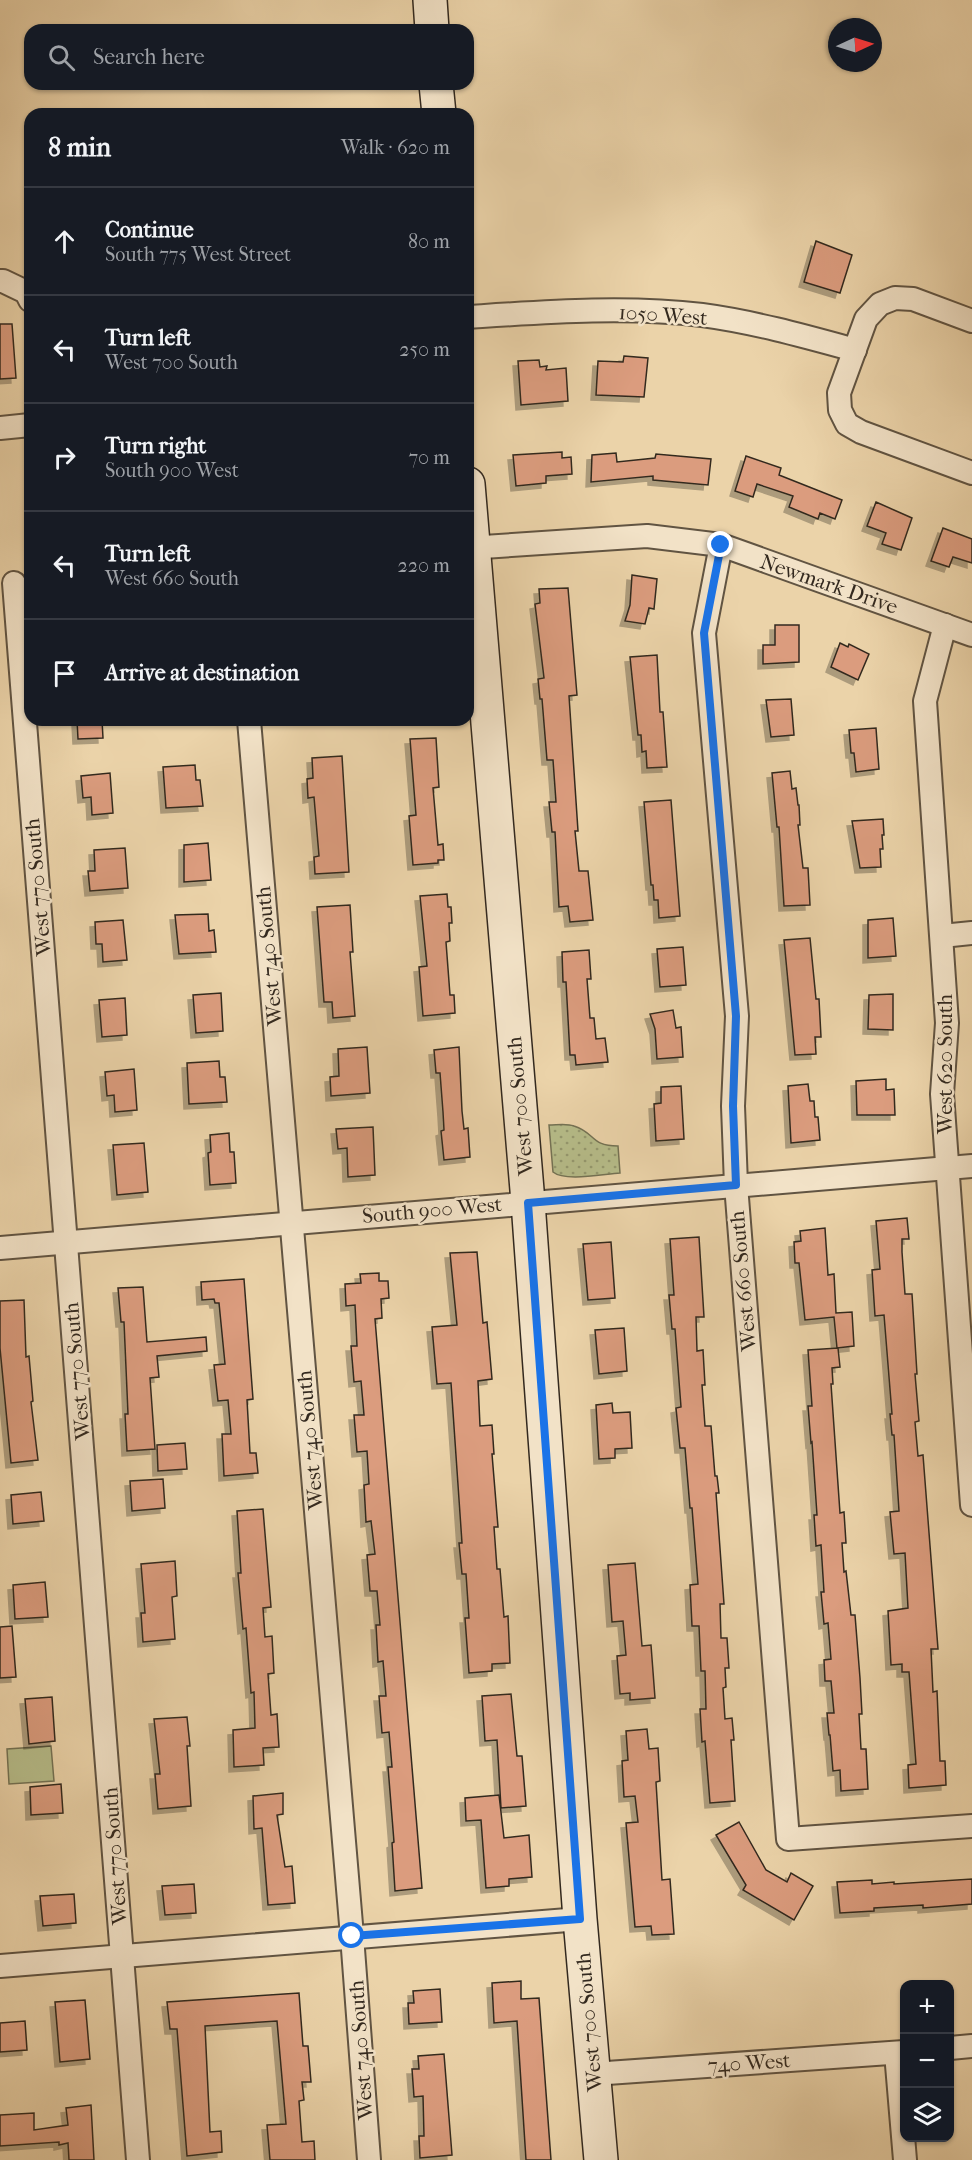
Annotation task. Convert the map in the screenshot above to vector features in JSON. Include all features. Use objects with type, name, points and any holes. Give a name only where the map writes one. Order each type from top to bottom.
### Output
[{"type":"street","points":[[430,0],[432,24]]},
{"type":"street","points":[[437,90],[438,108]]},
{"type":"street","points":[[0,281],[24,291]]},
{"type":"street","points":[[972,321],[913,299],[895,298],[880,304],[866,319],[839,393],[840,410],[847,424],[861,432],[972,473]]},
{"type":"street","name":"1050 West","points":[[474,317],[569,310],[702,315],[782,330],[855,350]]},
{"type":"street","points":[[0,428],[24,426]]},
{"type":"street","name":"Newmark Drive","points":[[474,548],[647,536],[721,545],[972,635]]},
{"type":"street","name":"West 660 South","points":[[721,545],[704,633],[736,1016],[733,1106],[736,1185],[788,1839],[972,1826]]},
{"type":"street","name":"West 770 South","points":[[15,583],[24,697]]},
{"type":"street","name":"West 700 South","points":[[474,593],[528,1203],[580,1919],[601,2160]]},
{"type":"street","name":"West 620 South","points":[[945,625],[925,700],[947,1023],[942,1094],[946,1168],[972,1506]]},
{"type":"street","name":"West 770 South","points":[[26,726],[138,2160]]},
{"type":"street","name":"West 740 South","points":[[250,726],[369,2160]]},
{"type":"street","points":[[942,936],[972,933]]},
{"type":"street","name":"South 900 West","points":[[0,1248],[972,1166]]},
{"type":"street","points":[[0,1966],[580,1919]]},
{"type":"street","points":[[954,2048],[972,2046]]},
{"type":"street","name":"740 West","points":[[593,2074],[900,2052]]},
{"type":"street","points":[[902,2088],[905,2160]]},
{"type":"green space","points":[[549,1125],[574,1126],[602,1144],[618,1146],[620,1173],[566,1177],[553,1172]]},
{"type":"green space","points":[[51,1746],[54,1781],[9,1784],[7,1749]]},
{"type":"building","points":[[816,241],[852,255],[840,293],[804,282]]},
{"type":"building","points":[[0,324],[12,324],[16,378],[0,379]]},
{"type":"building","points":[[624,356],[648,358],[644,397],[596,395],[598,361],[623,362]]},
{"type":"building","points":[[539,360],[540,367],[547,366],[546,370],[566,368],[568,401],[521,405],[518,361]]},
{"type":"building","points":[[562,452],[562,458],[571,457],[572,474],[546,476],[546,483],[516,486],[513,455]]},
{"type":"building","points":[[616,453],[617,462],[655,458],[656,454],[711,459],[708,485],[653,480],[653,476],[591,482],[592,455]]},
{"type":"building","points":[[746,456],[781,468],[779,475],[842,500],[835,519],[820,513],[818,519],[789,507],[793,496],[757,484],[753,497],[735,491]]},
{"type":"building","points":[[876,502],[912,518],[901,550],[882,544],[886,533],[867,526]]},
{"type":"building","points":[[943,528],[972,539],[972,563],[953,557],[949,567],[931,561]]},
{"type":"building","points":[[632,575],[657,579],[654,609],[649,608],[645,624],[625,621],[630,605]]},
{"type":"building","points":[[568,588],[577,695],[569,696],[578,831],[575,831],[579,871],[588,871],[593,920],[570,922],[568,906],[559,907],[555,832],[552,832],[549,802],[556,802],[553,760],[547,760],[538,679],[544,678],[535,604],[540,603],[539,589]]},
{"type":"building","points":[[775,625],[799,625],[799,662],[763,664],[763,645],[775,645]]},
{"type":"building","points":[[840,643],[848,647],[849,644],[869,654],[858,680],[831,667]]},
{"type":"building","points":[[657,655],[660,712],[663,712],[667,767],[647,768],[646,751],[642,752],[641,735],[638,735],[630,657]]},
{"type":"building","points":[[791,699],[794,735],[771,737],[766,700]]},
{"type":"building","points":[[77,726],[102,726],[103,738],[78,739]]},
{"type":"building","points":[[876,728],[879,769],[856,772],[854,753],[851,753],[849,730]]},
{"type":"building","points":[[436,738],[439,787],[433,788],[438,845],[443,844],[444,860],[438,860],[438,863],[413,865],[409,816],[416,815],[410,739]]},
{"type":"building","points":[[342,756],[349,872],[315,874],[314,857],[319,856],[314,797],[308,798],[307,779],[313,778],[312,758]]},
{"type":"building","points":[[195,765],[196,780],[200,780],[203,806],[166,808],[163,767]]},
{"type":"building","points":[[790,771],[792,789],[796,788],[799,805],[800,825],[798,825],[803,868],[808,868],[810,905],[784,906],[779,827],[777,827],[772,773]]},
{"type":"building","points":[[110,773],[113,813],[92,815],[91,797],[83,798],[81,776]]},
{"type":"building","points":[[671,800],[680,916],[659,918],[658,900],[654,900],[653,885],[651,885],[644,802]]},
{"type":"building","points":[[883,819],[881,867],[860,868],[852,821]]},
{"type":"building","points":[[208,843],[211,880],[184,882],[184,845]]},
{"type":"building","points":[[125,848],[128,888],[90,891],[88,871],[95,871],[94,850]]},
{"type":"building","points":[[447,894],[452,923],[449,923],[450,941],[446,942],[450,995],[454,995],[455,1013],[423,1016],[419,967],[427,966],[420,896]]},
{"type":"building","points":[[350,905],[353,952],[350,952],[355,1016],[333,1018],[332,1002],[324,1002],[317,907]]},
{"type":"building","points":[[208,914],[209,931],[214,930],[216,952],[179,954],[175,915]]},
{"type":"building","points":[[893,918],[896,956],[868,958],[868,920]]},
{"type":"building","points":[[123,920],[127,960],[103,962],[102,944],[96,944],[95,922]]},
{"type":"building","points":[[810,938],[816,999],[819,999],[821,1037],[815,1037],[816,1054],[795,1055],[784,940]]},
{"type":"building","points":[[683,947],[686,985],[660,987],[657,949]]},
{"type":"building","points":[[589,950],[591,979],[587,979],[590,1018],[594,1018],[596,1039],[605,1038],[608,1062],[576,1065],[575,1055],[570,1055],[562,952]]},
{"type":"building","points":[[221,993],[223,1031],[196,1033],[193,995]]},
{"type":"building","points":[[893,994],[893,1030],[868,1029],[869,995]]},
{"type":"building","points":[[125,998],[127,1035],[102,1037],[99,1000]]},
{"type":"building","points":[[673,1010],[676,1028],[681,1027],[683,1057],[657,1059],[655,1029],[650,1014]]},
{"type":"building","points":[[367,1047],[370,1093],[331,1096],[330,1077],[339,1076],[338,1049]]},
{"type":"building","points":[[459,1047],[462,1111],[464,1129],[468,1128],[470,1157],[444,1160],[440,1073],[436,1073],[434,1050]]},
{"type":"building","points":[[219,1061],[220,1077],[225,1077],[227,1102],[189,1104],[187,1063]]},
{"type":"building","points":[[134,1069],[137,1110],[115,1112],[114,1095],[107,1096],[105,1072]]},
{"type":"building","points":[[886,1079],[886,1090],[894,1089],[895,1115],[857,1115],[856,1081]]},
{"type":"building","points":[[808,1084],[810,1101],[814,1101],[815,1117],[818,1117],[820,1140],[791,1143],[788,1086]]},
{"type":"building","points":[[681,1086],[684,1139],[656,1141],[654,1104],[661,1103],[661,1087]]},
{"type":"building","points":[[373,1127],[375,1175],[348,1177],[347,1148],[338,1149],[336,1129]]},
{"type":"building","points":[[229,1133],[230,1152],[234,1152],[236,1183],[210,1185],[208,1153],[211,1152],[210,1135]]},
{"type":"building","points":[[144,1143],[148,1192],[117,1195],[113,1145]]},
{"type":"building","points":[[907,1218],[909,1239],[902,1239],[902,1252],[905,1294],[912,1294],[919,1421],[915,1422],[918,1456],[923,1455],[938,1649],[931,1649],[933,1692],[937,1691],[940,1761],[945,1761],[946,1785],[909,1788],[908,1765],[916,1764],[909,1672],[902,1672],[902,1664],[891,1665],[888,1611],[908,1608],[905,1553],[894,1554],[890,1512],[899,1511],[894,1435],[892,1435],[890,1414],[892,1414],[884,1315],[875,1316],[872,1270],[880,1269],[876,1221]]},
{"type":"building","points":[[825,1228],[828,1275],[834,1274],[836,1313],[852,1312],[854,1346],[837,1348],[834,1317],[805,1320],[799,1263],[795,1263],[794,1242],[801,1241],[800,1231]]},
{"type":"building","points":[[699,1237],[704,1317],[696,1317],[697,1351],[703,1350],[705,1385],[702,1385],[705,1426],[711,1426],[715,1476],[717,1476],[719,1493],[716,1493],[724,1604],[720,1604],[721,1638],[727,1638],[729,1668],[725,1668],[726,1687],[723,1688],[725,1719],[732,1718],[734,1740],[731,1740],[735,1801],[710,1803],[700,1709],[706,1709],[705,1671],[701,1671],[699,1626],[692,1626],[690,1585],[698,1584],[692,1508],[690,1508],[685,1448],[680,1448],[676,1408],[681,1407],[675,1329],[672,1329],[669,1295],[674,1295],[670,1239]]},
{"type":"building","points":[[611,1242],[615,1298],[588,1300],[583,1244]]},
{"type":"building","points":[[477,1252],[483,1323],[487,1322],[492,1379],[478,1381],[480,1426],[492,1425],[498,1527],[494,1527],[497,1569],[500,1569],[504,1617],[508,1616],[510,1663],[492,1664],[492,1671],[469,1673],[465,1618],[469,1618],[466,1574],[462,1574],[459,1543],[462,1543],[451,1383],[437,1384],[432,1327],[457,1325],[450,1253]]},
{"type":"building","points":[[379,1273],[379,1281],[388,1281],[389,1298],[381,1299],[382,1318],[375,1319],[422,1888],[395,1891],[388,1767],[392,1767],[389,1732],[382,1733],[379,1696],[386,1696],[383,1661],[378,1662],[376,1625],[380,1625],[377,1591],[370,1591],[367,1555],[375,1554],[371,1521],[366,1522],[364,1485],[369,1484],[367,1451],[357,1452],[354,1415],[364,1415],[361,1381],[354,1382],[351,1346],[357,1346],[355,1305],[346,1306],[345,1284],[361,1283],[360,1274]]},
{"type":"building","points":[[244,1279],[253,1399],[247,1400],[250,1453],[256,1453],[258,1473],[224,1476],[222,1434],[231,1434],[228,1400],[218,1401],[214,1365],[225,1364],[219,1303],[215,1303],[214,1299],[202,1300],[201,1282]]},
{"type":"building","points":[[143,1287],[147,1342],[206,1337],[207,1351],[157,1356],[159,1377],[150,1378],[155,1449],[127,1451],[125,1414],[128,1414],[124,1322],[121,1322],[118,1288]]},
{"type":"building","points":[[24,1300],[26,1357],[29,1356],[33,1401],[31,1402],[38,1460],[11,1463],[0,1348],[0,1301]]},
{"type":"building","points":[[624,1328],[627,1371],[599,1374],[595,1330]]},
{"type":"building","points":[[838,1348],[840,1367],[832,1368],[833,1384],[831,1384],[840,1513],[844,1512],[846,1543],[842,1543],[844,1572],[846,1571],[851,1615],[855,1615],[862,1714],[859,1714],[861,1749],[866,1749],[868,1789],[841,1791],[840,1770],[833,1771],[827,1713],[834,1713],[831,1681],[825,1681],[824,1660],[831,1659],[828,1623],[824,1624],[821,1592],[824,1592],[821,1545],[816,1546],[814,1515],[817,1515],[808,1406],[812,1406],[808,1350]]},
{"type":"building","points":[[612,1403],[613,1413],[630,1412],[632,1448],[615,1449],[615,1458],[599,1459],[596,1405]]},
{"type":"building","points":[[185,1443],[187,1469],[158,1471],[157,1445]]},
{"type":"building","points":[[163,1479],[165,1508],[132,1511],[130,1481]]},
{"type":"building","points":[[41,1492],[44,1521],[13,1524],[11,1495]]},
{"type":"building","points":[[263,1509],[271,1607],[263,1608],[265,1637],[272,1636],[274,1673],[268,1674],[271,1715],[277,1714],[279,1747],[263,1748],[264,1765],[234,1767],[233,1730],[255,1728],[254,1692],[251,1693],[246,1628],[243,1629],[238,1573],[241,1573],[237,1511]]},
{"type":"building","points":[[175,1561],[177,1596],[172,1597],[175,1639],[143,1642],[141,1613],[145,1613],[141,1564]]},
{"type":"building","points":[[635,1563],[642,1646],[651,1645],[655,1698],[630,1700],[630,1693],[620,1694],[617,1656],[626,1655],[623,1621],[612,1622],[608,1565]]},
{"type":"building","points":[[45,1582],[48,1617],[15,1619],[13,1585]]},
{"type":"building","points":[[12,1626],[16,1677],[0,1678],[0,1627]]},
{"type":"building","points":[[511,1694],[517,1756],[522,1756],[526,1806],[501,1808],[497,1740],[485,1741],[482,1696]]},
{"type":"building","points":[[52,1697],[55,1741],[29,1744],[25,1699]]},
{"type":"building","points":[[187,1717],[191,1806],[158,1809],[155,1774],[160,1774],[154,1719]]},
{"type":"building","points":[[647,1729],[649,1749],[658,1748],[660,1781],[656,1782],[662,1880],[670,1879],[674,1934],[652,1935],[651,1926],[635,1927],[626,1823],[638,1822],[635,1796],[624,1797],[622,1761],[628,1760],[626,1731]]},
{"type":"building","points":[[61,1784],[63,1813],[31,1815],[30,1787]]},
{"type":"building","points":[[283,1793],[283,1814],[277,1815],[285,1867],[292,1866],[295,1903],[268,1905],[262,1828],[254,1829],[253,1796]]},
{"type":"building","points":[[499,1795],[504,1838],[529,1835],[532,1877],[509,1879],[509,1886],[486,1888],[481,1820],[466,1821],[465,1798]]},
{"type":"building","points":[[739,1822],[766,1870],[787,1882],[791,1873],[813,1886],[794,1920],[743,1890],[746,1885],[716,1835]]},
{"type":"building","points":[[972,1879],[972,1904],[923,1908],[923,1905],[874,1908],[874,1911],[840,1913],[837,1882],[872,1880],[872,1884],[894,1882],[894,1884]]},
{"type":"building","points":[[194,1884],[196,1913],[165,1915],[162,1886]]},
{"type":"building","points":[[74,1894],[76,1923],[43,1926],[40,1896]]},
{"type":"building","points":[[521,1981],[521,1999],[539,1998],[551,2160],[526,2160],[517,2021],[494,2023],[492,1983]]},
{"type":"building","points":[[440,1989],[442,2022],[409,2024],[408,2003],[414,2003],[413,1991]]},
{"type":"building","points":[[299,1993],[303,2046],[308,2046],[311,2082],[302,2082],[304,2100],[299,2101],[302,2142],[314,2141],[315,2160],[270,2160],[267,2125],[286,2124],[277,2021],[205,2026],[210,2132],[221,2131],[222,2152],[187,2156],[177,2029],[170,2029],[167,2002]]},
{"type":"building","points":[[85,2000],[90,2059],[60,2062],[55,2002]]},
{"type":"building","points":[[25,2021],[27,2050],[0,2052],[0,2023]]},
{"type":"building","points":[[444,2054],[452,2155],[420,2158],[419,2136],[424,2136],[423,2096],[414,2097],[412,2069],[419,2069],[418,2056]]},
{"type":"building","points":[[91,2105],[94,2160],[69,2160],[68,2143],[0,2146],[0,2115],[34,2113],[34,2130],[68,2125],[66,2108]]},
{"type":"route","points":[[352,1936],[580,1919],[528,1203],[736,1185],[733,1106],[736,1016],[704,633],[721,545]]}]
